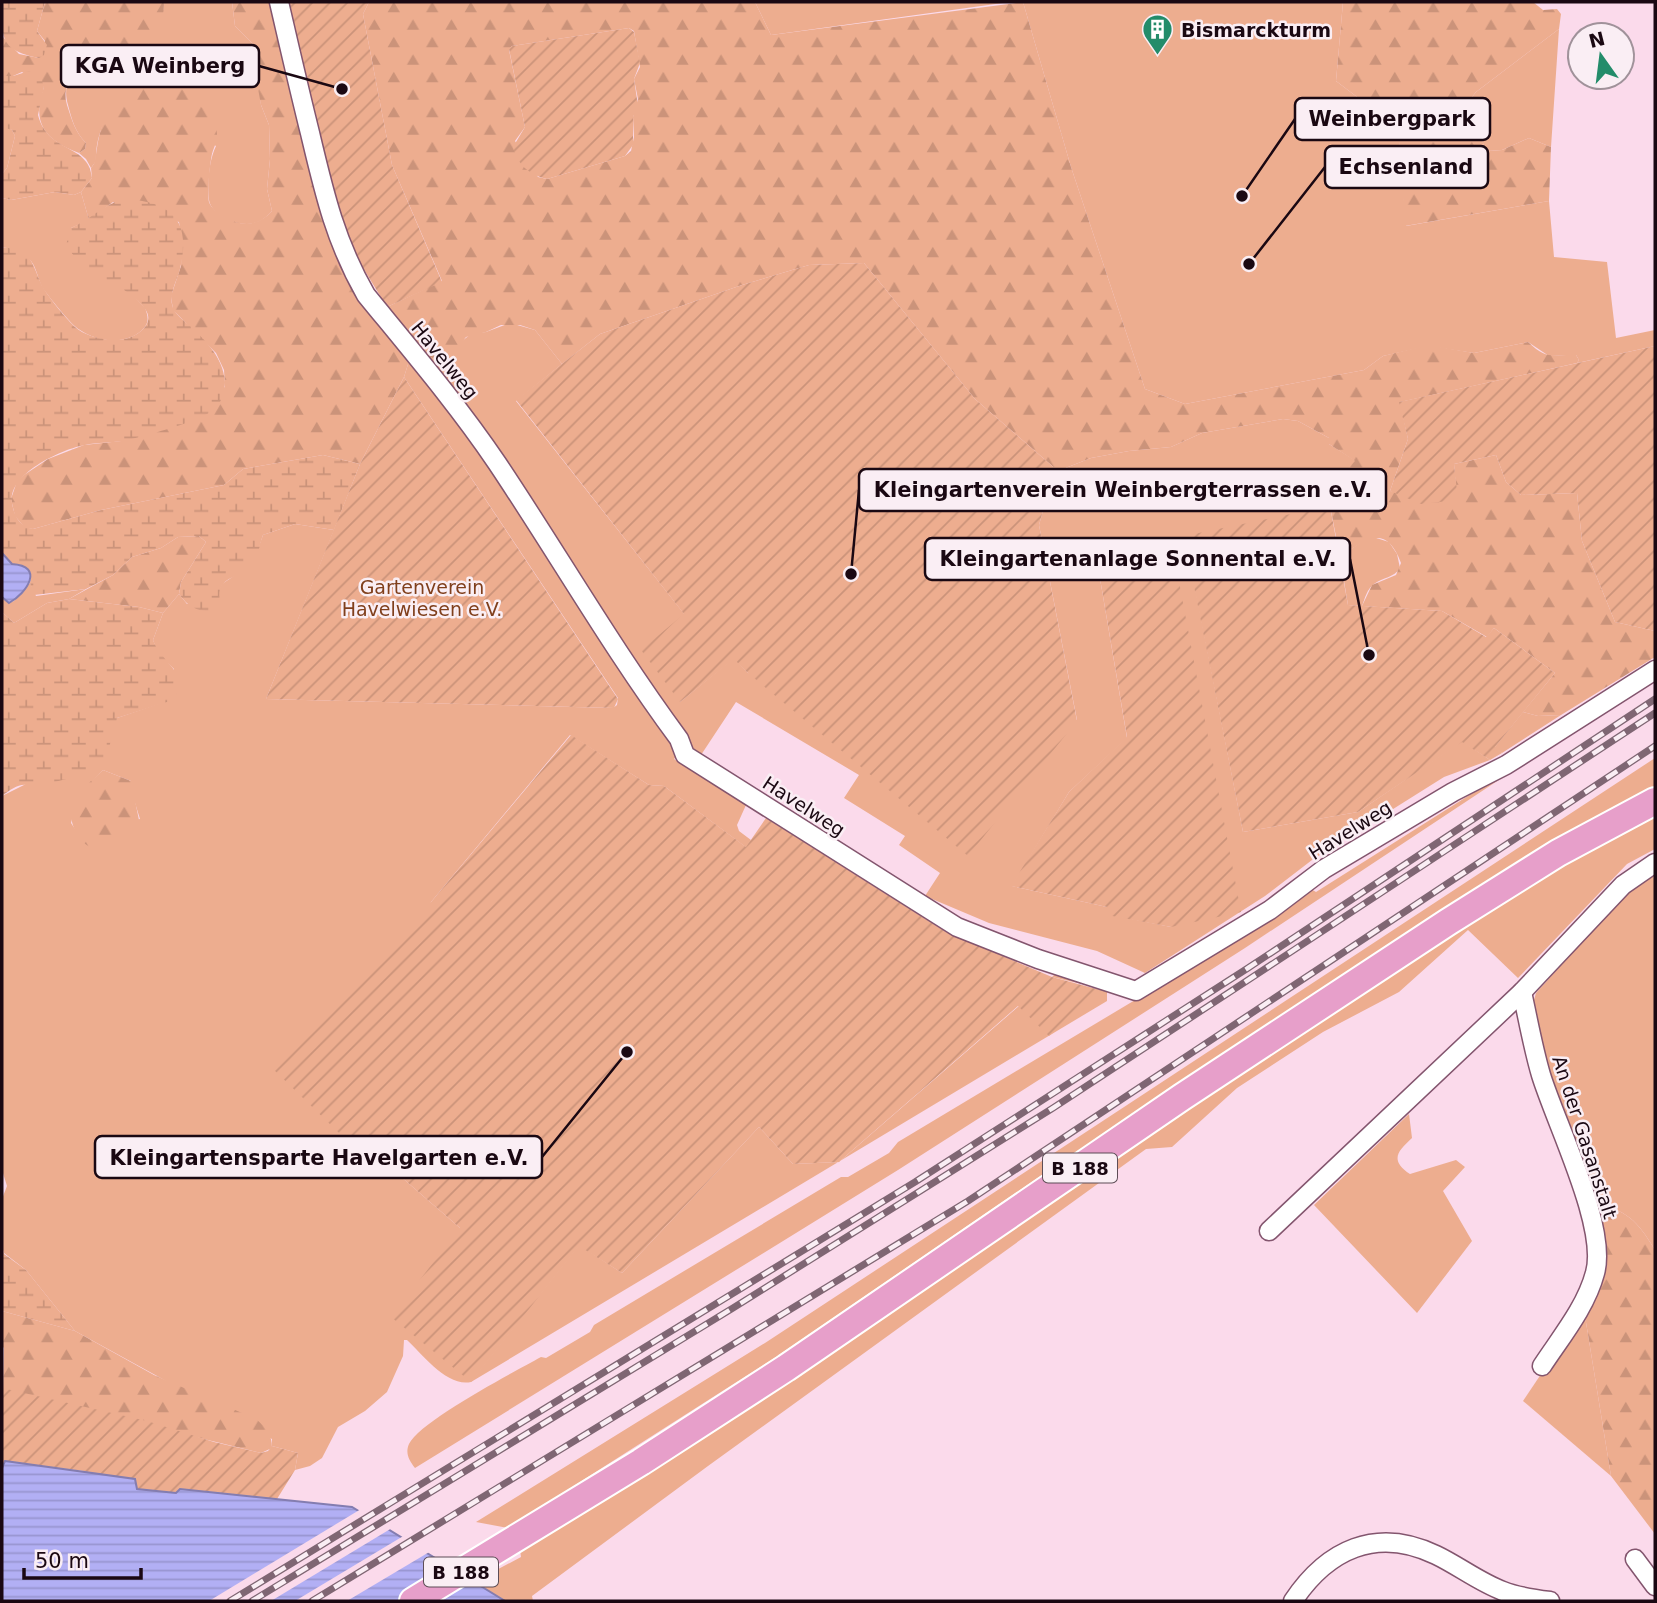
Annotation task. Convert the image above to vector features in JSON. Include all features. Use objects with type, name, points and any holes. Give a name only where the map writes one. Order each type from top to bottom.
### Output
[{"type":"main road","name":"B 188","points":[[413,1601],[786,1368],[1182,1097],[1448,922],[1558,853],[1655,801]]},
{"type":"street","name":"Havelweg","points":[[279,2],[330,215],[355,276],[366,295],[461,412],[490,454],[679,739],[685,755],[957,927],[1038,959],[1136,990],[1270,910],[1324,869],[1453,792],[1506,765],[1655,670]]},
{"type":"street","points":[[1269,1231],[1522,992],[1623,885],[1655,863]]},
{"type":"street","name":"An der Gasanstalt","points":[[1522,992],[1541,1074],[1588,1205],[1597,1241],[1595,1273],[1577,1313],[1542,1366]]},
{"type":"street","points":[[1293,1601],[1317,1570],[1333,1557],[1360,1546],[1388,1543],[1430,1552],[1503,1591],[1550,1601]]},
{"type":"street","points":[[1634,1559],[1655,1586]]},
{"type":"green space","points":[[2,2],[45,2],[37,31],[47,45],[44,55],[39,58],[26,55],[10,47],[3,34]]},
{"type":"green space","points":[[45,2],[164,2],[160,26],[155,37],[144,47],[120,49],[99,56],[80,67],[68,83],[67,105],[76,130],[86,143],[85,149],[79,153],[57,142],[44,129],[39,111],[44,87],[22,72],[13,76],[2,76],[2,36],[19,54],[39,58],[45,41],[37,31]]},
{"type":"green space","points":[[164,2],[232,2],[235,26],[255,46],[260,64],[258,77],[261,105],[269,125],[267,189],[272,211],[259,221],[248,224],[234,222],[221,216],[211,206],[208,180],[216,146],[122,90],[103,124],[96,161],[91,168],[79,153],[85,149],[86,143],[69,110],[66,96],[69,81],[85,65],[112,52],[125,48],[144,48],[159,25]]},
{"type":"green space","points":[[232,2],[270,2],[333,249],[349,280],[409,361],[404,377],[360,464],[323,455],[243,469],[224,485],[101,510],[33,529],[25,528],[15,516],[11,499],[17,481],[24,475],[48,459],[84,445],[121,441],[225,387],[224,370],[216,353],[173,310],[171,296],[181,266],[182,241],[179,222],[113,202],[89,220],[81,192],[92,178],[91,168],[95,161],[100,133],[112,101],[132,82],[152,77],[171,82],[189,94],[215,124],[217,138],[211,158],[208,192],[213,209],[224,217],[243,223],[261,220],[272,211],[267,189],[269,125],[261,105],[257,83],[260,64],[255,46],[235,26]]},
{"type":"green space","points":[[285,2],[369,2],[363,14],[392,165],[442,282],[387,307],[352,250],[331,187]]},
{"type":"green space","points":[[369,2],[755,2],[771,35],[1023,2],[1071,167],[1145,389],[1185,404],[1364,370],[1383,356],[1428,345],[1474,353],[1528,342],[1546,354],[1576,355],[1579,360],[1577,363],[1400,402],[1408,439],[1390,491],[1457,500],[1454,464],[1496,455],[1506,482],[1521,495],[1577,493],[1582,541],[1615,622],[1655,631],[1655,657],[1561,715],[1538,716],[1523,712],[1555,673],[1494,628],[1487,637],[1442,611],[1362,606],[1372,585],[1396,575],[1401,563],[1389,543],[1375,538],[1340,557],[1330,506],[1342,504],[1343,498],[1332,485],[1355,461],[1329,444],[1329,438],[1298,421],[1283,419],[1202,433],[1171,447],[1091,458],[1058,471],[975,399],[864,263],[809,265],[742,285],[600,334],[562,364],[535,330],[520,325],[501,325],[466,337],[453,355],[444,359],[434,358],[416,345],[387,307],[442,281],[392,165],[363,14]],"holes":[[[629,28],[634,31],[640,67],[634,79],[638,99],[633,117],[634,137],[631,151],[625,156],[547,179],[538,177],[515,141],[525,127],[509,50],[512,46]]]},
{"type":"green space","points":[[755,2],[1010,2],[771,35]]},
{"type":"green space","points":[[1023,2],[1343,2],[1336,81],[1398,128],[1406,226],[1549,201],[1554,257],[1607,262],[1616,338],[1655,330],[1655,346],[1577,363],[1579,360],[1576,355],[1549,356],[1528,342],[1474,353],[1428,346],[1383,356],[1364,370],[1185,404],[1145,389],[1071,167]]},
{"type":"green space","points":[[1343,2],[1533,2],[1543,10],[1557,9],[1561,14],[1559,29],[1472,97],[1484,147],[1488,151],[1502,150],[1529,138],[1551,147],[1549,201],[1405,226],[1398,128],[1336,81]]},
{"type":"green space","points":[[629,28],[634,32],[640,63],[634,79],[638,106],[633,117],[633,145],[625,156],[547,179],[529,172],[517,159],[513,147],[525,127],[509,49],[512,46]]},
{"type":"green space","points":[[1559,29],[1551,147],[1529,138],[1502,150],[1488,151],[1484,147],[1472,97]]},
{"type":"green space","points":[[29,71],[41,78],[44,87],[38,115],[43,127],[50,136],[84,159],[89,167],[92,178],[81,192],[74,195],[55,192],[11,200],[2,198],[2,174],[7,168],[15,136],[12,130],[2,127],[2,76]]},
{"type":"green space","points":[[2,127],[12,130],[15,136],[7,168],[2,174]]},
{"type":"green space","points":[[55,192],[74,195],[81,192],[89,220],[71,228],[145,308],[147,323],[134,335],[111,340],[94,337],[80,330],[44,290],[31,261],[2,247],[2,198],[11,200]]},
{"type":"green space","points":[[122,199],[139,200],[165,209],[180,225],[183,251],[172,294],[172,305],[177,314],[202,337],[217,357],[224,373],[222,398],[211,412],[188,422],[123,441],[75,447],[50,457],[18,482],[13,492],[13,508],[21,523],[33,529],[101,510],[224,485],[243,469],[323,455],[360,464],[334,530],[295,524],[263,535],[254,563],[221,587],[220,603],[215,611],[194,608],[179,594],[181,582],[206,542],[199,536],[178,537],[161,548],[132,557],[113,575],[86,589],[34,595],[31,576],[12,564],[2,553],[2,247],[27,255],[47,294],[79,330],[105,339],[131,337],[140,332],[148,322],[145,309],[129,293],[84,265],[66,245],[71,228]]},
{"type":"green space","points":[[864,263],[975,399],[1058,471],[1048,493],[1039,525],[1077,721],[968,856],[734,659],[680,702],[641,650],[684,614],[516,400],[600,334],[809,265]]},
{"type":"green space","points":[[510,323],[535,330],[562,364],[516,401],[685,615],[680,702],[734,658],[748,673],[1077,720],[1039,525],[1048,493],[1058,471],[1091,458],[1171,447],[1202,433],[1283,419],[1298,421],[1329,438],[1329,444],[1356,461],[1332,484],[1342,494],[1343,504],[1185,537],[1243,832],[1358,812],[1462,741],[1490,760],[1444,777],[1312,860],[1265,896],[1145,973],[1097,951],[989,923],[925,896],[940,873],[899,845],[905,836],[844,798],[859,775],[736,702],[701,755],[688,744],[674,759],[746,805],[737,825],[739,831],[751,840],[747,848],[664,786],[649,785],[570,735],[431,902],[369,1162],[377,1156],[460,1228],[471,1381],[579,1245],[622,1273],[759,1127],[793,1164],[838,1162],[471,1382],[453,1380],[444,1375],[404,1340],[403,1356],[387,1392],[365,1411],[338,1427],[322,1458],[310,1466],[295,1470],[298,1453],[272,1446],[272,1439],[75,1331],[26,1270],[4,1253],[2,1199],[7,1186],[2,1170],[2,796],[26,784],[117,718],[173,699],[174,669],[158,653],[153,640],[163,613],[179,594],[187,604],[218,592],[222,584],[253,563],[263,535],[295,524],[334,530],[266,699],[613,708],[617,705],[618,698],[404,377],[409,361],[462,341],[471,334],[486,332]],"holes":[[[1096,555],[1171,927],[1107,914],[1107,907],[1012,886],[1069,792],[1127,738]],[[103,770],[131,781],[140,819],[77,832],[71,823],[78,795]]]},
{"type":"green space","points":[[1655,346],[1655,631],[1615,622],[1582,541],[1577,493],[1521,495],[1506,482],[1496,455],[1454,464],[1458,500],[1421,504],[1390,491],[1408,439],[1399,402]]},
{"type":"green space","name":"Gartenverein Havelwiesen e.V.","points":[[404,377],[618,699],[614,708],[266,699],[360,464]]},
{"type":"green space","points":[[1330,506],[1348,605],[1442,611],[1486,637],[1494,628],[1555,673],[1495,747],[1502,753],[1490,760],[1462,742],[1358,812],[1243,832],[1184,536]]},
{"type":"green space","points":[[199,536],[206,542],[181,582],[179,594],[163,613],[139,607],[69,599],[113,575],[132,557],[161,548],[178,537]]},
{"type":"green space","points":[[1373,537],[1389,542],[1397,554],[1400,568],[1395,574],[1372,586],[1362,606],[1348,605],[1340,557]]},
{"type":"green space","points":[[1171,539],[1241,912],[1171,927],[1107,915],[1107,907],[1011,886],[1069,792],[1127,737],[1096,555]]},
{"type":"green space","points":[[30,583],[36,596],[86,589],[69,599],[47,603],[14,623],[2,612],[2,597],[9,603],[14,601]]},
{"type":"green space","points":[[69,599],[139,607],[163,613],[153,640],[177,675],[178,690],[173,700],[117,718],[103,770],[34,787],[21,785],[2,796],[2,612],[14,623],[47,603]]},
{"type":"green space","points":[[1612,705],[1245,948],[898,1170],[415,1468],[411,1462],[409,1444],[417,1434],[448,1410],[541,1357],[546,1358],[590,1332],[594,1325],[841,1177],[848,1177],[889,1153],[898,1142],[1292,906],[1311,889],[1316,892]]},
{"type":"green space","points":[[1523,712],[1538,716],[1561,715],[1502,753],[1494,748]]},
{"type":"green space","points":[[571,735],[649,785],[664,786],[746,847],[766,818],[946,932],[1052,977],[1104,991],[1049,1036],[1018,1006],[839,1162],[793,1164],[759,1127],[622,1273],[579,1246],[471,1382],[391,1317],[460,1228],[377,1156],[369,1162],[272,1068],[431,902]]},
{"type":"green space","points":[[1655,758],[1655,787],[1553,841],[1464,895],[1036,1179],[779,1355],[508,1528],[476,1522],[765,1343]]},
{"type":"green space","points":[[103,770],[131,781],[140,825],[115,844],[97,849],[84,843],[79,837],[72,823],[71,808],[78,793]]},
{"type":"green space","points":[[1655,816],[1655,849],[1627,864],[1518,978],[1468,930],[1399,992],[1323,1032],[1237,1088],[1172,1147],[1146,1149],[708,1466],[532,1596],[533,1601],[505,1601],[474,1582],[521,1557],[520,1550],[1518,890],[1591,848]]},
{"type":"green space","points":[[1655,872],[1655,1250],[1630,1218],[1614,1209],[1591,1202],[1546,1072],[1531,1010],[1536,993],[1632,887]]},
{"type":"green space","points":[[1057,972],[1107,989],[1107,1001],[841,1161],[1019,1006],[1103,989],[1052,977]]},
{"type":"green space","points":[[1409,1114],[1412,1138],[1400,1151],[1399,1164],[1410,1174],[1456,1160],[1465,1167],[1443,1191],[1472,1241],[1417,1313],[1314,1205]]},
{"type":"green space","points":[[1591,1202],[1614,1209],[1630,1218],[1655,1250],[1655,1534],[1611,1476],[1584,1310],[1600,1275]]},
{"type":"green space","points":[[2,1247],[4,1254],[26,1270],[75,1331],[2,1311]]},
{"type":"green space","points":[[1584,1310],[1611,1476],[1523,1401]]},
{"type":"green space","points":[[2,1311],[75,1331],[154,1375],[256,1419],[268,1432],[272,1448],[261,1453],[3,1390]]},
{"type":"green space","points":[[2,1388],[147,1421],[214,1442],[261,1453],[272,1446],[298,1453],[295,1470],[277,1499],[180,1489],[176,1493],[137,1489],[84,1471],[6,1462],[2,1468]]},
{"type":"shaded area","points":[[2,553],[12,564],[28,570],[30,575],[27,587],[9,603],[2,597]]},
{"type":"shaded area","points":[[5,1461],[135,1479],[137,1489],[176,1493],[180,1489],[352,1507],[505,1601],[2,1601],[2,1468]]},
{"type":"pier","points":[[361,1509],[392,1528],[271,1601],[209,1601]]},
{"type":"pier","points":[[405,1535],[431,1551],[347,1601],[295,1601]]},
{"type":"railway","points":[[230,1601],[915,1182],[1248,968],[1655,699]]},
{"type":"railway","points":[[252,1601],[733,1308],[1053,1108],[1655,713]]},
{"type":"railway","points":[[312,1601],[968,1201],[1655,746]]},
{"type":"place","name":"Bismarckturm","points":[[1158,57]]},
{"type":"place","name":"KGA Weinberg","points":[[342,89]]},
{"type":"place","name":"Weinbergpark","points":[[1242,196]]},
{"type":"place","name":"Echsenland","points":[[1249,264]]},
{"type":"place","name":"Kleingartenverein Weinbergterrassen e.V.","points":[[851,574]]},
{"type":"place","name":"Kleingartenanlage Sonnental e.V.","points":[[1369,655]]},
{"type":"place","name":"Kleingartensparte Havelgarten e.V.","points":[[627,1052]]}]
